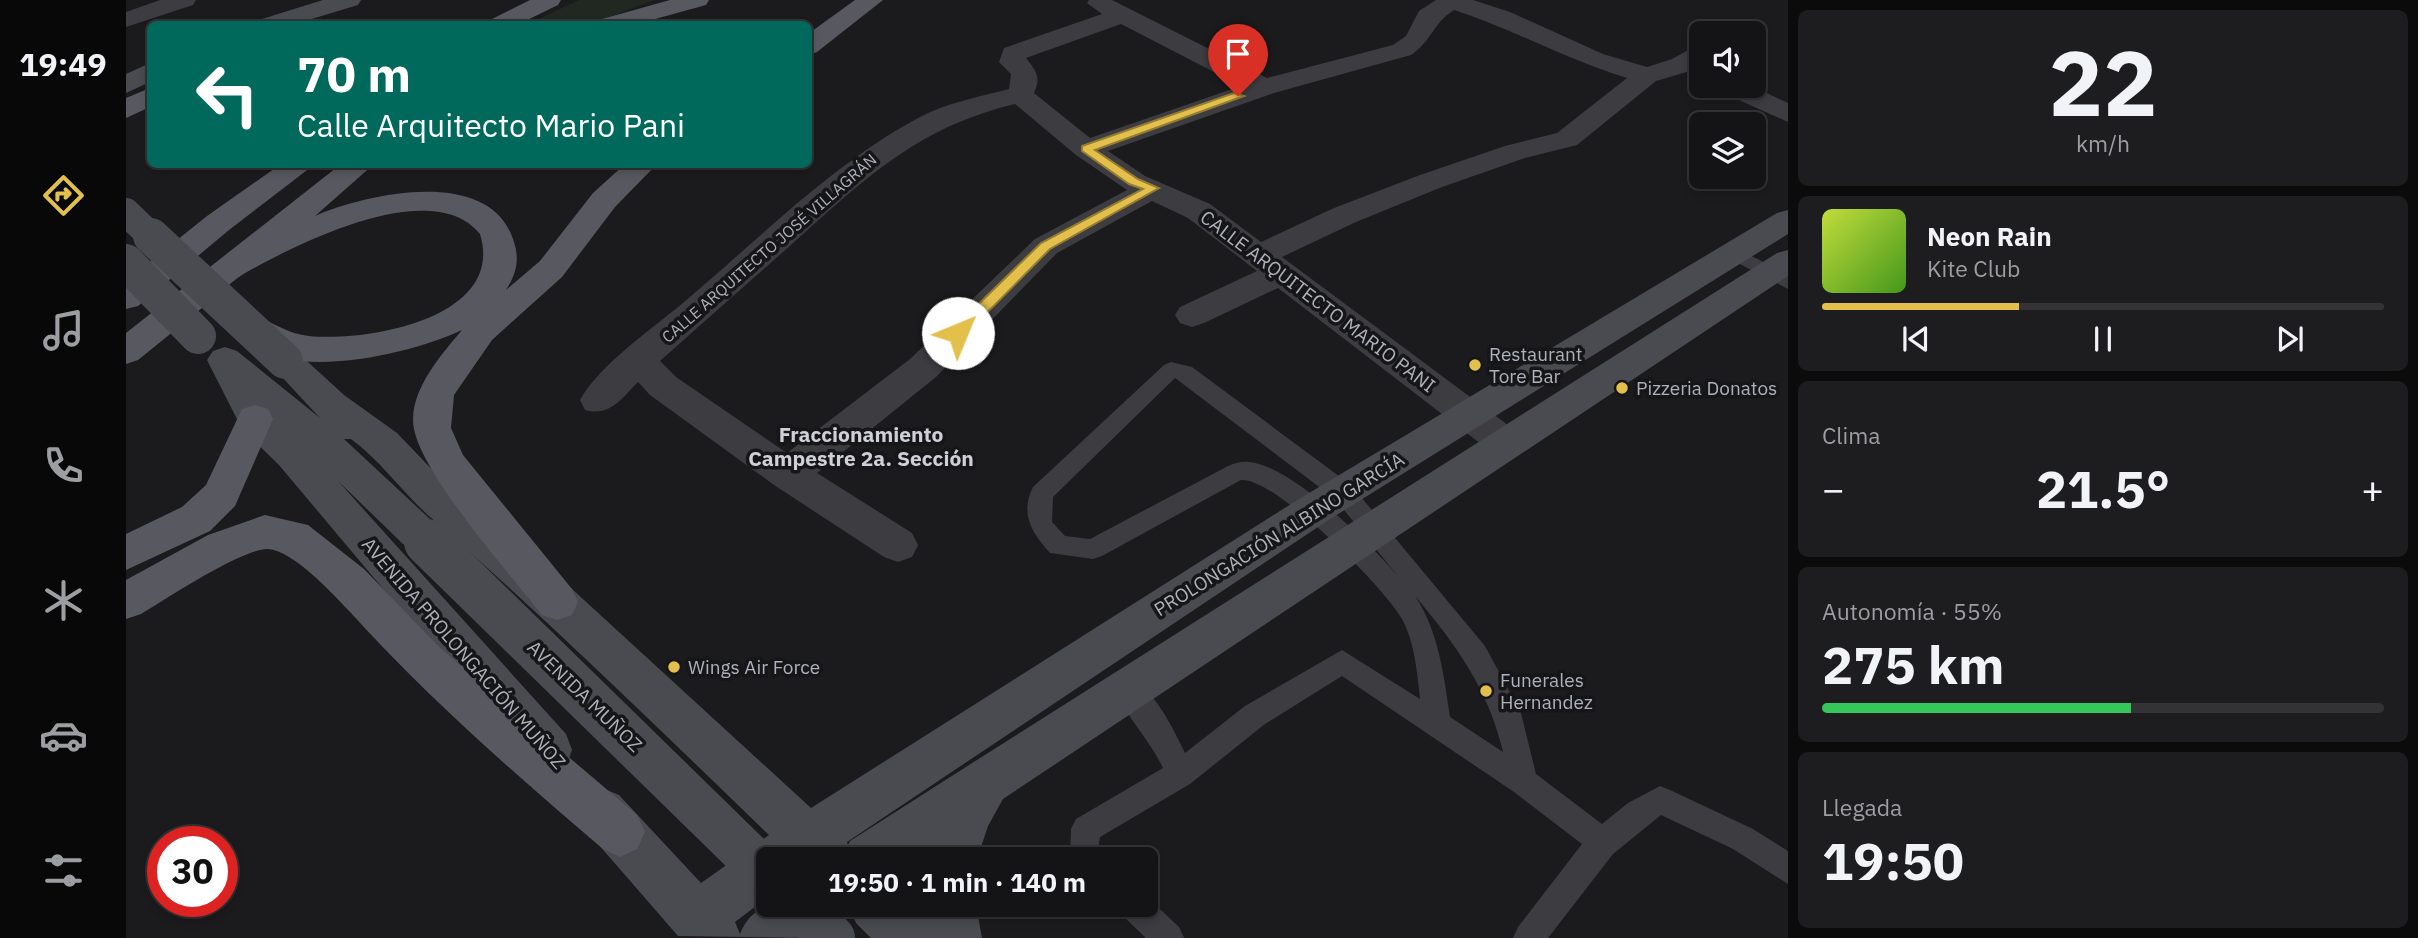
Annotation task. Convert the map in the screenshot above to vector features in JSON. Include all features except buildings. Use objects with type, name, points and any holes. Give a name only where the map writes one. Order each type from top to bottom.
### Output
[{"type":"main road","points":[[281,21],[349,0]]},
{"type":"main road","points":[[507,21],[548,0]]},
{"type":"main road","points":[[622,21],[697,0]]},
{"type":"main road","points":[[812,44],[871,0]]},
{"type":"main road","points":[[126,85],[147,73]]},
{"type":"main road","points":[[126,110],[147,98]]},
{"type":"main road","points":[[126,283],[295,168]]},
{"type":"main road","points":[[126,351],[355,168]]},
{"type":"main road","points":[[639,168],[604,200],[551,269],[480,331],[453,365],[436,395],[432,428],[448,464],[557,601],[788,847]]},
{"type":"main road","points":[[237,265],[315,229],[389,203],[431,201],[484,217],[498,233],[502,257],[496,281],[478,303],[446,322],[400,342],[351,351],[319,351],[283,344],[247,325]]},
{"type":"main road","name":"AVENIDA MUÑOZ","points":[[126,212],[331,405],[372,462],[756,861]]},
{"type":"main road","name":"PROLONGACIÓN ALBINO GARCÍA","points":[[886,847],[1507,444],[1770,264],[1788,220]]},
{"type":"main road","points":[[126,298],[218,223]]},
{"type":"main road","name":"AVENIDA MUÑOZ","points":[[126,262],[226,360],[417,506]]},
{"type":"main road","name":"PROLONGACIÓN ALBINO GARCÍA","points":[[807,847],[1328,501],[1469,414],[1770,264]]},
{"type":"main road","name":"AVENIDA PROLONGACIÓN MUÑOZ","points":[[226,360],[255,419],[292,454],[620,832],[697,931]]},
{"type":"main road","points":[[126,553],[196,519],[221,495],[255,419]]},
{"type":"main road","points":[[417,506],[557,601]]},
{"type":"main road","points":[[126,601],[222,547],[265,532],[294,537],[349,582],[424,661],[464,698],[620,832]]},
{"type":"main road","points":[[956,847],[967,815],[987,781]]},
{"type":"main road","name":"PROLONGACIÓN ALBINO GARCÍA","points":[[697,931],[756,885]]},
{"type":"main road","points":[[764,938],[792,917]]},
{"type":"main road","points":[[811,917],[832,938]]},
{"type":"main road","points":[[887,917],[909,938]]},
{"type":"main road","points":[[952,917],[956,938]]},
{"type":"street","points":[[126,20],[184,0]]},
{"type":"street","points":[[1094,0],[1264,87]]},
{"type":"street","points":[[1123,15],[1095,22],[1013,54],[1012,62],[1024,72],[1025,85],[1020,95],[1086,149],[1264,87],[1402,50],[1417,40],[1428,16],[1451,0],[1501,17],[1594,60],[1647,75]]},
{"type":"street","points":[[1192,315],[1345,215],[1515,152],[1567,139],[1647,75],[1689,64]]},
{"type":"street","name":"CALLE ARQUITECTO JOSÉ VILLAGRÁN","points":[[598,400],[639,360],[922,115],[1020,95]]},
{"type":"street","points":[[1755,98],[1788,114]]},
{"type":"street","name":"CALLE ARQUITECTO MARIO PANI","points":[[1086,149],[1134,182],[1153,188],[1199,211],[1507,444]]},
{"type":"street","points":[[789,474],[923,368],[1046,246],[1153,188]]},
{"type":"street","points":[[639,360],[663,386],[789,474],[898,545]]},
{"type":"lane","points":[[1437,725],[1429,654],[1410,608],[1363,538],[1328,501],[1254,471],[1236,472],[1093,549],[1059,547],[1040,525],[1041,494],[1171,370],[1185,372],[1328,501],[1476,654],[1507,713],[1524,782]]},
{"type":"lane","points":[[1084,847],[1086,829],[1180,774],[1255,715],[1342,662],[1524,782],[1601,841]]},
{"type":"lane","points":[[1128,690],[1151,717],[1171,751],[1180,774]]},
{"type":"lane","points":[[1529,938],[1601,841],[1634,813],[1660,800],[1743,839],[1788,869]]},
{"type":"lane","points":[[1146,917],[1168,938]]},
{"type":"shaded area","points":[[579,0],[655,0],[598,21],[534,21]]},
{"type":"place","name":"Restaurant Tore Bar","points":[[1475,365]]},
{"type":"place","name":"Pizzeria Donatos","points":[[1622,388]]},
{"type":"place","name":"Wings Air Force","points":[[674,667]]},
{"type":"place","name":"Funerales Hernandez","points":[[1486,691]]},
{"type":"district","name":"Fraccionamiento Campestre 2a. Sección","points":[[861,446]]},
{"type":"route","points":[[958,333],[1046,246],[1153,188],[1134,182],[1086,149],[1238,96]]}]
